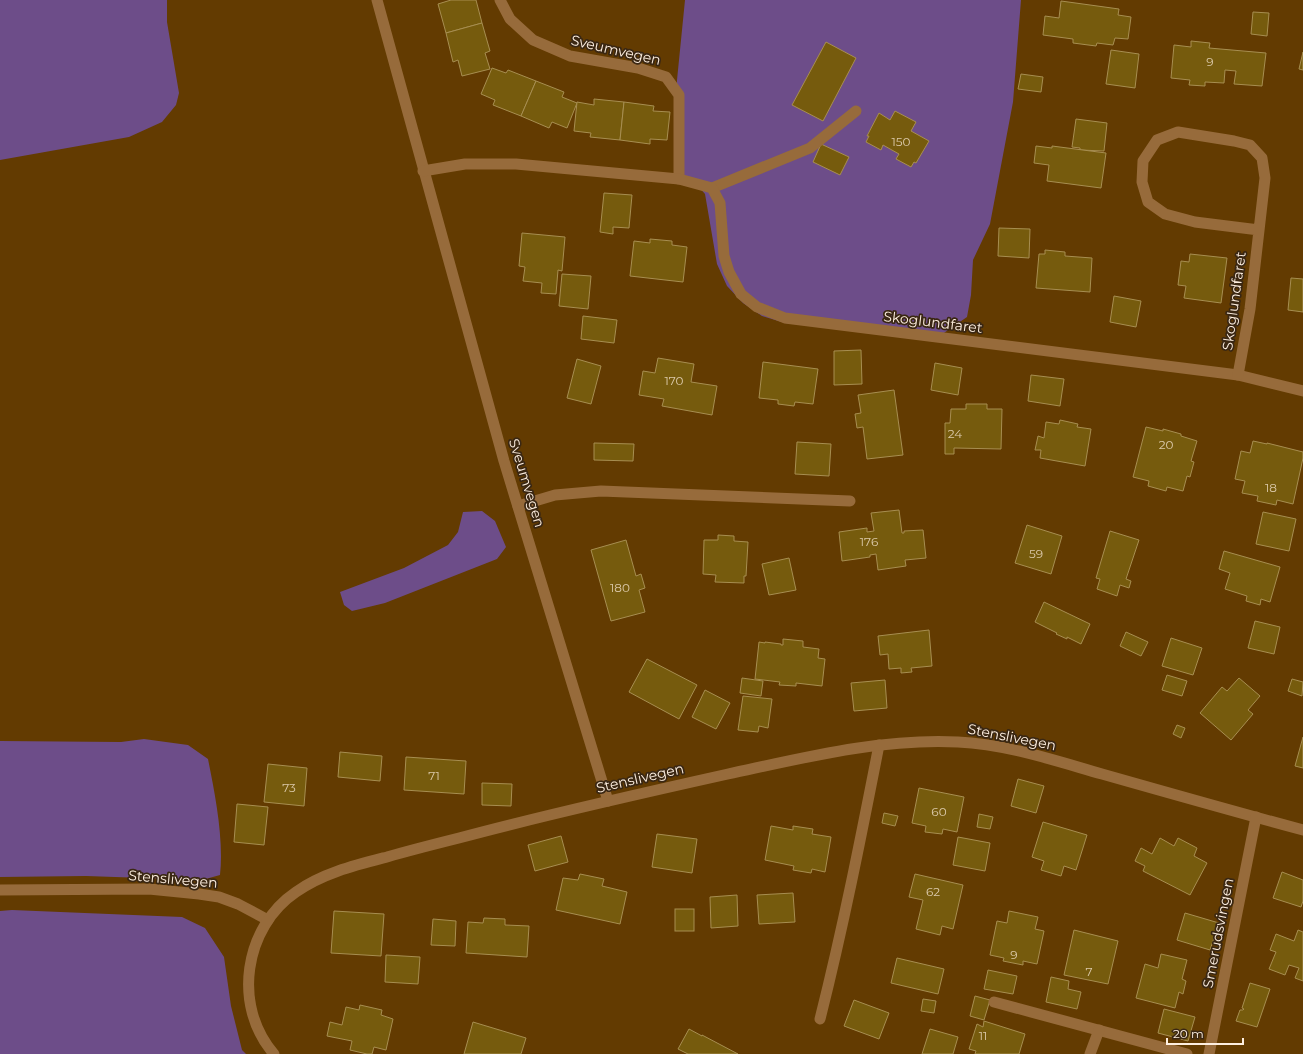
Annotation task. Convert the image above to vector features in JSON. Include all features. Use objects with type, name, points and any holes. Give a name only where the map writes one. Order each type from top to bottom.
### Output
[{"type":"street","name":"Sveumvegen","points":[[377,0],[504,461],[608,801]]},
{"type":"street","name":"Sveumvegen","points":[[500,0],[510,19],[533,40],[570,56],[638,68],[666,77],[679,95],[679,179]]},
{"type":"street","points":[[423,171],[465,164],[516,164],[679,179],[712,188],[810,148],[856,111]]},
{"type":"street","name":"Skoglundfaret","points":[[1238,375],[1250,309],[1265,178],[1262,158],[1250,145],[1234,141],[1178,132],[1157,140],[1143,161],[1142,182],[1148,202],[1165,214],[1195,222],[1259,230]]},
{"type":"street","name":"Skoglundfaret","points":[[712,188],[720,202],[724,256],[729,272],[741,294],[757,307],[785,318],[1238,375],[1303,391]]},
{"type":"street","points":[[518,506],[556,495],[601,491],[850,501]]},
{"type":"street","name":"Stenslivegen","points":[[0,890],[149,889],[199,894],[219,897],[238,904],[268,920],[293,893],[318,879],[375,860],[539,817],[796,759],[879,745],[936,741],[987,745],[1045,757],[1256,818],[1303,830]]},
{"type":"street","points":[[820,1019],[856,862],[879,745]]},
{"type":"street","name":"Smerudsvingen","points":[[1209,1054],[1256,818]]},
{"type":"street","points":[[268,920],[260,933],[251,960],[249,987],[251,1012],[262,1036],[274,1054]]},
{"type":"street","points":[[994,1002],[1186,1054]]},
{"type":"street","points":[[1090,1054],[1098,1030]]},
{"type":"shaded area","points":[[0,0],[167,0],[167,22],[179,93],[176,105],[162,122],[129,137],[0,160]]},
{"type":"shaded area","points":[[685,0],[1021,0],[1013,102],[990,224],[973,260],[971,295],[967,317],[938,337],[785,323],[762,316],[743,303],[727,286],[717,264],[705,194],[698,186],[677,177],[677,80]]},
{"type":"shaded area","points":[[482,511],[495,521],[506,547],[497,559],[385,603],[352,611],[344,605],[340,592],[404,568],[448,545],[458,532],[463,512]]},
{"type":"shaded area","points":[[144,739],[188,745],[208,759],[220,832],[220,875],[202,880],[86,876],[0,877],[0,741],[121,742]]},
{"type":"shaded area","points":[[12,910],[182,917],[205,928],[224,957],[231,1006],[242,1050],[246,1054],[0,1054],[0,911]]},
{"type":"building","points":[[451,0],[476,0],[482,23],[446,33],[438,4]]},
{"type":"building","points":[[1061,1],[1119,9],[1118,15],[1131,17],[1128,39],[1115,38],[1113,45],[1097,43],[1096,46],[1073,43],[1073,39],[1043,35],[1045,16],[1059,18]]},
{"type":"building","points":[[1253,12],[1269,13],[1267,36],[1251,34]]},
{"type":"building","points":[[482,23],[490,51],[485,53],[490,69],[462,76],[458,60],[453,62],[446,33]]},
{"type":"building","points":[[1191,41],[1210,43],[1209,48],[1266,53],[1262,86],[1234,84],[1236,71],[1225,70],[1224,83],[1205,82],[1205,86],[1189,85],[1190,80],[1171,78],[1174,45],[1191,47]]},
{"type":"building","points":[[826,42],[856,58],[823,121],[792,105]]},
{"type":"building","points":[[1111,50],[1139,54],[1135,88],[1106,84]]},
{"type":"building","points":[[1303,52],[1303,70],[1299,69]]},
{"type":"building","points":[[492,68],[506,73],[508,70],[536,81],[521,116],[493,105],[495,100],[481,94]]},
{"type":"building","points":[[1021,74],[1043,77],[1041,92],[1018,89]]},
{"type":"building","points":[[536,81],[564,92],[562,97],[577,103],[567,128],[552,122],[549,128],[521,116]]},
{"type":"building","points":[[594,99],[624,102],[620,140],[590,137],[591,133],[574,131],[577,102],[594,105]]},
{"type":"building","points":[[624,102],[654,106],[653,111],[670,112],[667,140],[650,139],[650,144],[620,140]]},
{"type":"building","points":[[895,111],[916,122],[911,131],[929,141],[916,163],[914,162],[911,167],[896,159],[899,154],[883,145],[881,150],[866,142],[869,136],[867,136],[879,113],[890,120]]},
{"type":"building","points":[[1076,119],[1107,123],[1104,151],[1080,150],[1080,148],[1072,147]]},
{"type":"building","points":[[821,144],[849,157],[840,175],[813,162]]},
{"type":"building","points":[[1036,146],[1052,148],[1052,146],[1106,153],[1101,188],[1047,181],[1049,165],[1034,163]]},
{"type":"building","points":[[604,193],[632,195],[629,228],[613,227],[613,234],[600,232]]},
{"type":"building","points":[[999,228],[1030,229],[1029,258],[998,256]]},
{"type":"building","points":[[522,233],[565,237],[562,271],[558,270],[556,294],[541,293],[542,283],[523,281],[525,267],[519,266]]},
{"type":"building","points":[[650,239],[672,241],[672,245],[687,247],[683,282],[630,276],[634,241],[650,243]]},
{"type":"building","points":[[1045,250],[1065,252],[1065,256],[1092,258],[1090,292],[1036,288],[1039,254],[1045,254]]},
{"type":"building","points":[[1190,254],[1227,258],[1221,303],[1184,298],[1186,286],[1178,285],[1181,261],[1189,262]]},
{"type":"building","points":[[562,274],[591,276],[588,309],[559,306]]},
{"type":"building","points":[[1291,278],[1303,279],[1303,312],[1288,310]]},
{"type":"building","points":[[1114,296],[1141,301],[1136,327],[1110,322]]},
{"type":"building","points":[[583,316],[617,320],[614,343],[581,339]]},
{"type":"building","points":[[861,350],[862,384],[834,385],[834,351]]},
{"type":"building","points":[[658,358],[694,364],[691,382],[717,386],[712,415],[662,406],[664,399],[639,395],[643,371],[655,373]]},
{"type":"building","points":[[577,359],[601,366],[591,404],[567,398]]},
{"type":"building","points":[[763,362],[818,369],[813,404],[795,402],[794,406],[778,404],[778,400],[759,398]]},
{"type":"building","points":[[935,363],[962,368],[958,395],[931,390]]},
{"type":"building","points":[[1031,375],[1064,379],[1060,406],[1028,401]]},
{"type":"building","points":[[894,390],[903,455],[867,459],[863,427],[857,428],[855,414],[861,413],[858,395]]},
{"type":"building","points":[[966,404],[987,404],[987,409],[1002,409],[1001,449],[954,448],[954,454],[945,454],[945,423],[950,423],[951,409],[966,409]]},
{"type":"building","points":[[1060,420],[1078,424],[1077,427],[1091,429],[1085,466],[1040,458],[1041,450],[1035,450],[1038,436],[1044,438],[1046,422],[1059,424]]},
{"type":"building","points":[[1146,427],[1163,431],[1163,429],[1181,434],[1181,436],[1197,441],[1191,461],[1194,462],[1190,477],[1187,476],[1183,491],[1167,487],[1166,491],[1148,486],[1149,481],[1133,477]]},
{"type":"building","points":[[1253,441],[1303,452],[1293,504],[1277,500],[1276,505],[1257,501],[1258,496],[1242,493],[1245,481],[1235,479],[1241,451],[1250,453]]},
{"type":"building","points":[[797,442],[831,444],[829,476],[795,474]]},
{"type":"building","points":[[594,443],[634,444],[633,461],[594,460]]},
{"type":"building","points":[[899,510],[902,533],[904,533],[904,531],[923,530],[926,558],[905,560],[906,566],[878,570],[876,554],[870,555],[870,557],[842,561],[839,532],[867,528],[867,532],[874,531],[871,513]]},
{"type":"building","points":[[1263,512],[1296,519],[1289,551],[1256,544]]},
{"type":"building","points":[[1027,525],[1062,536],[1051,574],[1015,563]]},
{"type":"building","points":[[1110,531],[1139,540],[1126,579],[1131,581],[1129,588],[1120,585],[1117,596],[1097,589],[1100,579],[1096,578]]},
{"type":"building","points":[[718,535],[734,536],[734,541],[748,542],[746,576],[744,576],[744,583],[715,582],[716,575],[703,574],[704,540],[718,540]]},
{"type":"building","points":[[626,540],[636,576],[641,574],[645,588],[639,590],[645,612],[611,621],[591,550]]},
{"type":"building","points":[[1224,551],[1280,567],[1270,602],[1261,599],[1260,605],[1246,601],[1247,596],[1225,589],[1230,573],[1219,569]]},
{"type":"building","points":[[789,558],[796,590],[769,595],[762,564]]},
{"type":"building","points":[[1044,602],[1090,624],[1081,644],[1067,637],[1067,639],[1056,634],[1057,633],[1035,622]]},
{"type":"building","points":[[1255,621],[1280,627],[1274,654],[1248,648]]},
{"type":"building","points":[[929,630],[932,666],[911,668],[912,672],[901,673],[901,668],[889,669],[888,654],[880,655],[878,636]]},
{"type":"building","points":[[1126,632],[1148,642],[1141,656],[1120,646]]},
{"type":"building","points":[[1171,638],[1202,648],[1193,675],[1162,666]]},
{"type":"building","points":[[783,639],[803,641],[803,647],[819,649],[818,658],[825,659],[822,686],[796,683],[796,686],[779,685],[780,682],[755,679],[759,642],[783,645]]},
{"type":"building","points":[[647,659],[697,685],[679,719],[629,692]]},
{"type":"building","points":[[1167,675],[1187,681],[1182,696],[1162,690]]},
{"type":"building","points":[[742,678],[763,681],[761,696],[740,693]]},
{"type":"building","points":[[1239,678],[1260,696],[1248,710],[1253,714],[1231,740],[1200,713],[1222,687],[1227,691]]},
{"type":"building","points":[[1292,679],[1303,682],[1302,696],[1288,691]]},
{"type":"building","points":[[885,680],[887,708],[854,711],[851,683]]},
{"type":"building","points":[[705,690],[730,703],[716,729],[692,717]]},
{"type":"building","points":[[743,696],[772,699],[768,728],[759,726],[758,732],[738,730]]},
{"type":"building","points":[[1177,725],[1185,728],[1181,738],[1173,734]]},
{"type":"building","points":[[1303,737],[1303,768],[1295,766]]},
{"type":"building","points":[[340,752],[382,756],[380,781],[338,777]]},
{"type":"building","points":[[406,757],[466,761],[464,794],[404,790]]},
{"type":"building","points":[[268,764],[307,768],[304,806],[264,802]]},
{"type":"building","points":[[1018,779],[1044,786],[1036,813],[1011,806]]},
{"type":"building","points":[[482,783],[512,784],[511,806],[482,805]]},
{"type":"building","points":[[919,788],[964,797],[957,832],[943,829],[942,834],[925,832],[926,826],[912,823]]},
{"type":"building","points":[[237,804],[268,807],[264,845],[234,842]]},
{"type":"building","points":[[884,813],[898,816],[895,826],[882,823]]},
{"type":"building","points":[[979,814],[993,817],[990,829],[977,827]]},
{"type":"building","points":[[1043,822],[1087,835],[1076,870],[1064,866],[1061,876],[1041,870],[1044,861],[1032,857]]},
{"type":"building","points":[[771,826],[793,830],[793,826],[813,829],[812,834],[831,837],[825,872],[812,869],[811,873],[793,870],[794,866],[765,860]]},
{"type":"building","points":[[657,834],[697,839],[692,873],[652,867]]},
{"type":"building","points":[[561,836],[568,862],[535,871],[528,845]]},
{"type":"building","points":[[958,837],[990,843],[985,871],[953,865]]},
{"type":"building","points":[[1160,838],[1174,846],[1178,838],[1197,848],[1194,856],[1207,863],[1190,895],[1143,871],[1145,866],[1135,861],[1141,848],[1152,854]]},
{"type":"building","points":[[1282,872],[1303,880],[1303,901],[1301,907],[1273,898]]},
{"type":"building","points":[[580,874],[604,879],[602,886],[627,892],[620,924],[556,910],[563,878],[578,880]]},
{"type":"building","points":[[915,874],[963,885],[953,929],[942,926],[940,935],[916,929],[923,900],[909,897]]},
{"type":"building","points":[[793,893],[795,922],[759,924],[757,895]]},
{"type":"building","points":[[737,895],[738,926],[711,928],[710,897]]},
{"type":"building","points":[[675,909],[694,909],[694,931],[675,931]]},
{"type":"building","points":[[334,911],[384,914],[381,956],[331,953]]},
{"type":"building","points":[[1009,911],[1038,917],[1035,929],[1044,931],[1037,964],[1023,961],[1023,965],[1003,961],[1004,958],[990,955],[997,921],[1007,923]]},
{"type":"building","points":[[1185,913],[1219,923],[1210,950],[1177,940]]},
{"type":"building","points":[[484,918],[505,919],[505,925],[529,926],[527,957],[466,953],[468,922],[483,923]]},
{"type":"building","points":[[433,919],[456,921],[455,946],[431,945]]},
{"type":"building","points":[[1074,930],[1118,941],[1108,984],[1064,975]]},
{"type":"building","points":[[1298,930],[1303,932],[1303,981],[1295,978],[1299,968],[1289,965],[1285,975],[1269,969],[1276,952],[1270,950],[1276,934],[1294,941]]},
{"type":"building","points":[[1161,954],[1187,960],[1182,979],[1186,981],[1183,994],[1179,992],[1175,1008],[1136,998],[1145,964],[1158,968]]},
{"type":"building","points":[[386,955],[420,957],[418,984],[385,982]]},
{"type":"building","points":[[897,958],[944,969],[938,994],[891,983]]},
{"type":"building","points":[[988,970],[1017,976],[1013,994],[984,989]]},
{"type":"building","points":[[1051,977],[1069,981],[1068,989],[1081,992],[1077,1009],[1046,1002]]},
{"type":"building","points":[[1250,983],[1270,989],[1257,1027],[1236,1021],[1240,1010],[1244,1009],[1242,1008]]},
{"type":"building","points":[[975,996],[990,1000],[984,1020],[970,1016]]},
{"type":"building","points":[[923,999],[936,1001],[934,1013],[921,1011]]},
{"type":"building","points":[[854,1000],[889,1013],[879,1039],[844,1026]]},
{"type":"building","points":[[360,1005],[382,1010],[381,1015],[393,1019],[386,1050],[374,1047],[372,1054],[367,1054],[350,1050],[352,1041],[327,1036],[330,1022],[342,1025],[346,1007],[359,1010]]},
{"type":"building","points":[[1164,1009],[1195,1017],[1188,1041],[1158,1033]]},
{"type":"building","points":[[984,1021],[1025,1034],[1019,1054],[975,1054],[976,1051],[969,1049],[977,1024],[983,1027]]},
{"type":"building","points":[[473,1022],[526,1038],[521,1054],[464,1054]]},
{"type":"building","points":[[689,1029],[738,1054],[688,1054],[678,1049]]},
{"type":"building","points":[[930,1029],[958,1037],[953,1054],[922,1054]]}]
